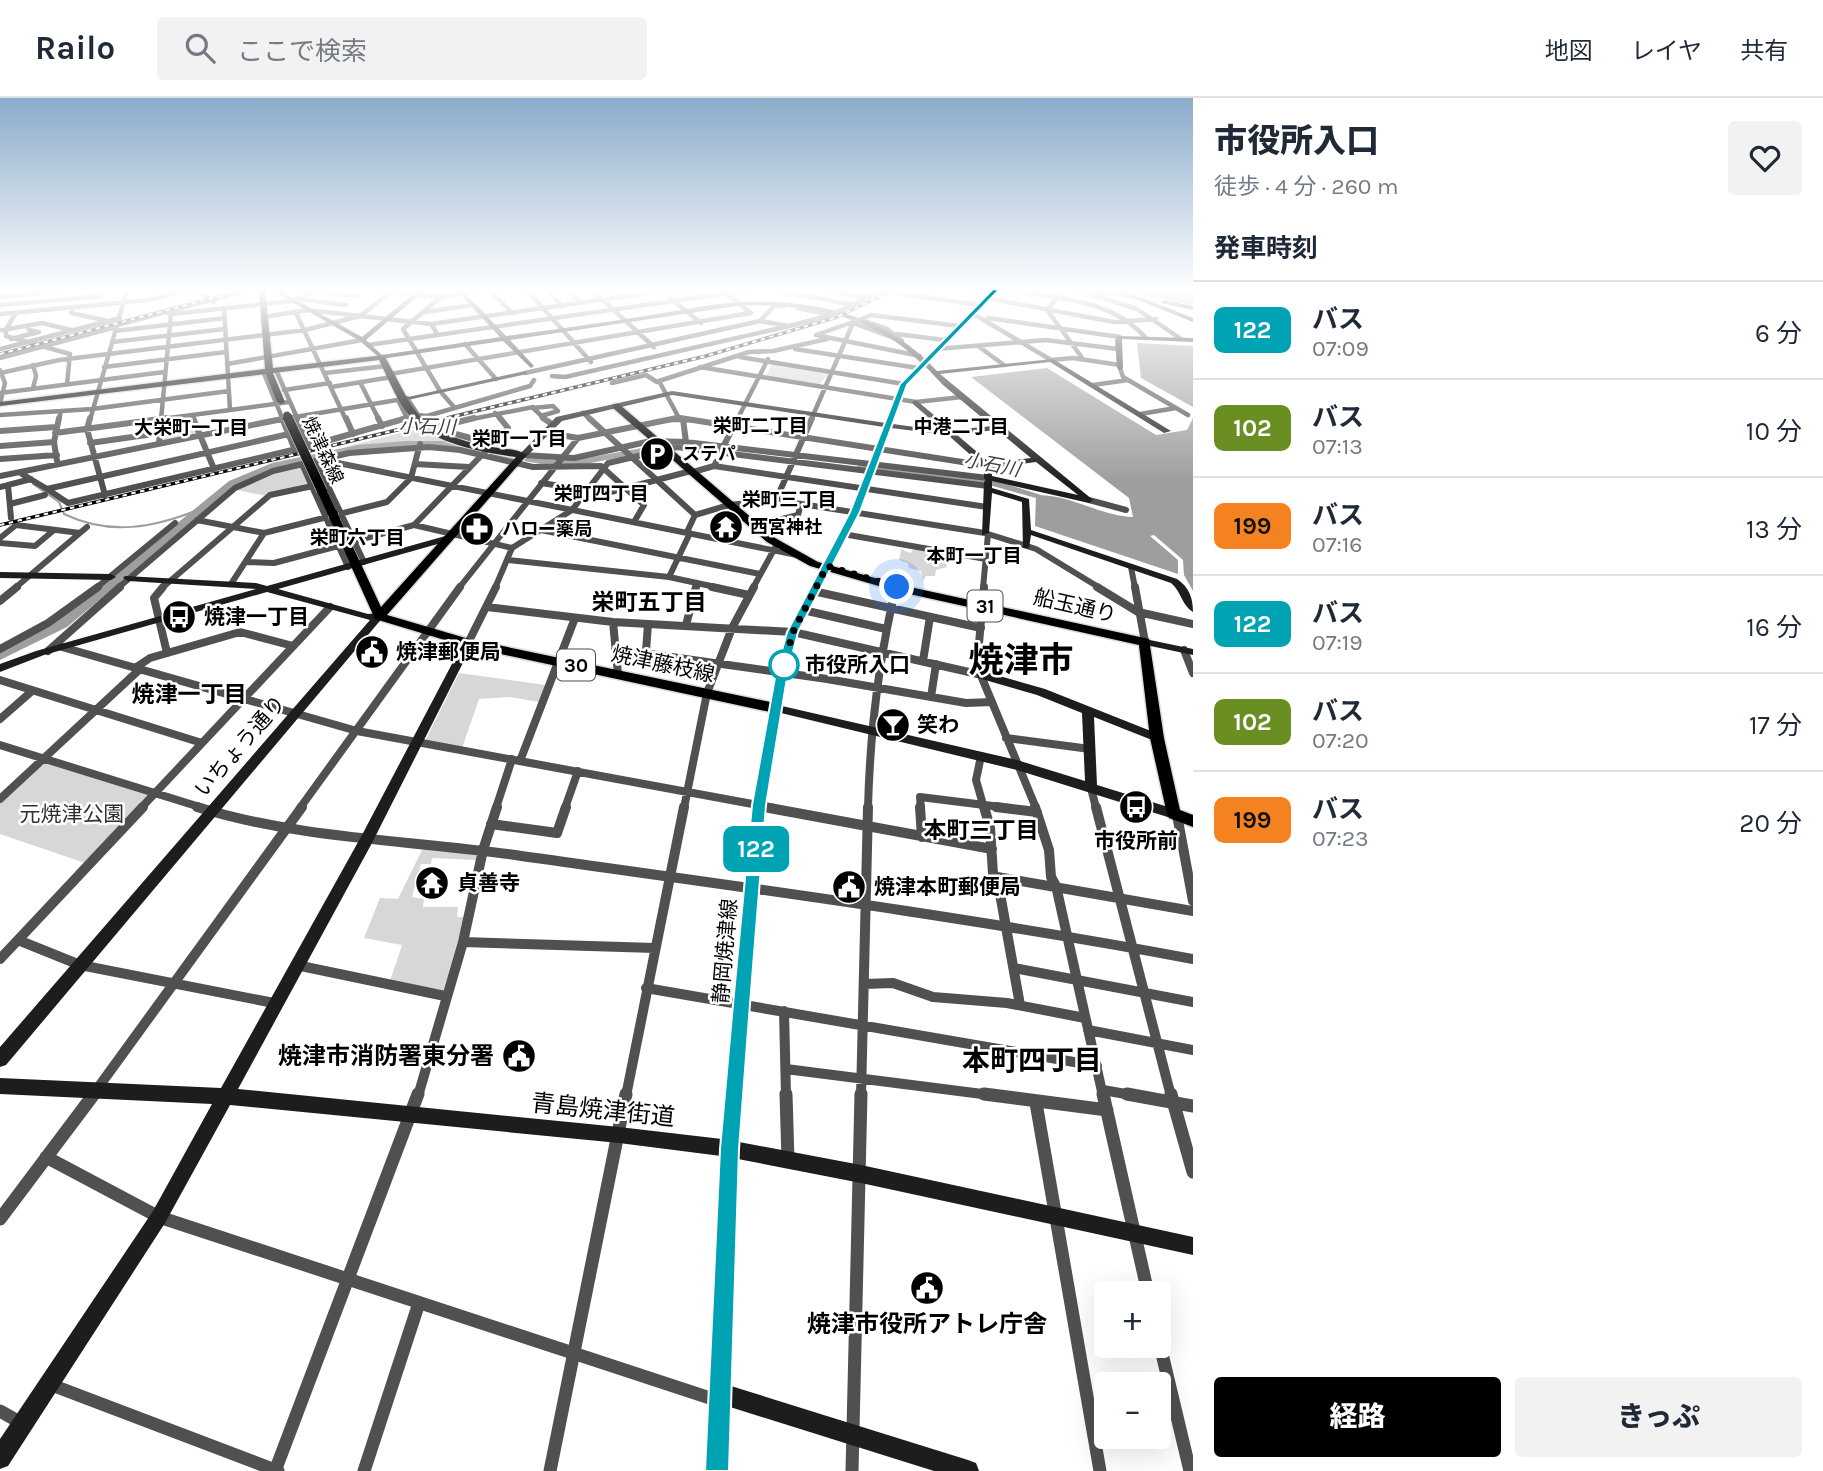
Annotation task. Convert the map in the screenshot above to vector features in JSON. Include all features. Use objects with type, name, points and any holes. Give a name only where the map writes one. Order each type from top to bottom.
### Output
[{"type":"main road","name":"焼津森線","points":[[267,354],[270,371],[282,403],[325,487],[333,515],[379,616]]},
{"type":"main road","points":[[0,404],[381,357],[414,418],[429,430],[519,460]]},
{"type":"main road","name":"31","points":[[615,406],[755,526],[775,547],[827,566]]},
{"type":"main road","name":"いちょう通り","points":[[379,616],[519,460]]},
{"type":"main road","name":"船玉通り","points":[[827,566],[897,587],[1145,642]]},
{"type":"main road","name":"焼津藤枝線","points":[[379,616],[468,643],[775,708]]},
{"type":"main road","points":[[1145,642],[1157,738],[1175,815],[1193,821]]},
{"type":"street","points":[[67,384],[70,354]]},
{"type":"street","points":[[0,404],[5,383],[1,371],[107,354]]},
{"type":"street","points":[[105,495],[87,429],[108,354]]},
{"type":"street","points":[[159,444],[166,354]]},
{"type":"street","points":[[104,367],[208,354]]},
{"type":"street","points":[[226,354],[230,410]]},
{"type":"street","points":[[227,364],[289,354]]},
{"type":"street","points":[[317,354],[353,434]]},
{"type":"street","points":[[378,354],[381,357],[398,354]]},
{"type":"street","points":[[418,354],[440,391],[454,407]]},
{"type":"street","points":[[474,354],[496,380]]},
{"type":"street","points":[[325,373],[389,372],[519,354]]},
{"type":"street","points":[[520,354],[531,366],[545,369],[550,377],[565,377],[667,354]]},
{"type":"street","points":[[584,354],[598,370]]},
{"type":"street","points":[[0,475],[22,474],[288,417],[342,411],[403,399],[614,354]]},
{"type":"street","points":[[657,382],[700,367],[753,354]]},
{"type":"street","points":[[714,466],[770,354]]},
{"type":"street","points":[[827,354],[935,373],[1051,359],[1083,359],[1120,367]]},
{"type":"street","points":[[899,354],[923,359]]},
{"type":"street","points":[[917,354],[962,397],[1089,500]]},
{"type":"street","name":"静岡焼津線","points":[[717,1471],[730,1149],[741,1004],[759,805],[775,708],[793,632],[855,512],[903,387],[929,354]]},
{"type":"street","points":[[989,354],[1004,365]]},
{"type":"street","points":[[1043,354],[1167,431]]},
{"type":"street","points":[[1080,354],[1083,359]]},
{"type":"street","points":[[1119,354],[1122,376],[1188,415]]},
{"type":"street","points":[[776,500],[839,356]]},
{"type":"street","points":[[735,357],[903,387],[916,402],[988,466],[986,559],[978,666],[1037,812],[1049,850],[1051,877],[1056,886],[1145,1281]]},
{"type":"street","points":[[33,365],[36,376],[33,388]]},
{"type":"street","points":[[525,373],[531,366]]},
{"type":"street","points":[[700,367],[916,402],[962,397]]},
{"type":"street","points":[[0,430],[87,429],[282,403],[284,390],[270,371]]},
{"type":"street","points":[[1,393],[164,372]]},
{"type":"street","points":[[284,390],[360,382],[389,372]]},
{"type":"street","points":[[403,399],[422,416],[530,386],[536,380],[525,373]]},
{"type":"street","points":[[612,383],[646,375],[657,382],[681,418],[686,442]]},
{"type":"street","points":[[1093,385],[1128,380]]},
{"type":"street","points":[[360,382],[383,426]]},
{"type":"street","points":[[472,384],[484,397]]},
{"type":"street","points":[[0,415],[92,409],[229,391]]},
{"type":"street","points":[[519,460],[552,424],[583,413],[665,394],[685,394],[951,433],[999,428]]},
{"type":"street","points":[[22,474],[46,492],[68,503],[295,450],[408,420],[403,399]]},
{"type":"street","points":[[486,450],[434,428],[533,407],[551,405],[558,410],[541,416]]},
{"type":"street","points":[[533,407],[552,424]]},
{"type":"street","points":[[1140,414],[1176,408]]},
{"type":"street","points":[[58,466],[54,442],[61,411]]},
{"type":"street","points":[[355,541],[414,525],[508,428],[495,413]]},
{"type":"street","points":[[583,413],[695,515]]},
{"type":"street","points":[[192,415],[214,469]]},
{"type":"street","points":[[288,417],[302,431],[309,446]]},
{"type":"street","points":[[288,417],[288,434],[295,450]]},
{"type":"street","points":[[544,432],[578,438],[636,424],[681,418],[988,466],[1038,459]]},
{"type":"street","points":[[10,504],[100,477],[302,431]]},
{"type":"street","points":[[90,443],[160,433]]},
{"type":"street","points":[[0,1219],[97,1090],[492,543],[578,438]]},
{"type":"street","points":[[0,446],[54,442]]},
{"type":"street","points":[[519,460],[558,463],[686,442],[722,451]]},
{"type":"street","points":[[48,651],[129,578],[243,483],[302,464],[363,451],[420,444],[486,450]]},
{"type":"street","points":[[197,520],[264,533],[387,502],[411,478],[420,444]]},
{"type":"street","points":[[0,1458],[159,1217],[274,1003],[368,839],[487,607],[512,548],[572,510],[604,467],[627,453],[659,445],[988,483],[1089,500],[1126,510]]},
{"type":"street","points":[[0,459],[57,455]]},
{"type":"street","points":[[519,460],[604,467],[625,490],[644,505],[634,522]]},
{"type":"street","points":[[167,653],[154,598],[169,580],[270,495],[312,486],[325,487],[319,461]]},
{"type":"street","points":[[319,461],[688,533],[775,547],[732,628],[707,694],[550,1471]]},
{"type":"street","points":[[302,464],[312,486],[355,541],[356,564]]},
{"type":"street","points":[[415,464],[469,467]]},
{"type":"street","points":[[541,483],[586,492],[607,493],[714,466],[986,507]]},
{"type":"street","points":[[0,487],[31,479]]},
{"type":"street","points":[[988,483],[1025,499],[1026,546]]},
{"type":"street","points":[[8,485],[11,517]]},
{"type":"street","points":[[695,515],[729,505],[776,500],[986,533],[1036,549],[1139,612],[1193,624]]},
{"type":"street","points":[[755,526],[797,515],[801,504]]},
{"type":"street","points":[[333,515],[338,546],[356,564]]},
{"type":"street","points":[[669,577],[695,515]]},
{"type":"street","points":[[0,649],[51,624],[175,523]]},
{"type":"street","points":[[0,538],[16,525],[79,533]]},
{"type":"street","points":[[414,525],[451,536],[512,548]]},
{"type":"street","points":[[0,601],[87,527]]},
{"type":"street","points":[[0,543],[35,546],[54,530]]},
{"type":"street","points":[[541,530],[760,574]]},
{"type":"street","points":[[1027,531],[1178,583],[1193,609]]},
{"type":"street","points":[[231,584],[264,533]]},
{"type":"street","points":[[843,534],[986,559]]},
{"type":"street","points":[[0,668],[48,651],[451,536]]},
{"type":"street","points":[[247,562],[274,563],[338,546]]},
{"type":"street","points":[[508,561],[669,577],[749,594]]},
{"type":"street","points":[[1131,566],[1145,642]]},
{"type":"street","points":[[0,575],[110,577],[231,584],[270,589],[368,617],[379,616]]},
{"type":"street","points":[[686,625],[697,583]]},
{"type":"street","points":[[852,1471],[870,729],[878,688],[881,651],[897,587]]},
{"type":"street","points":[[813,592],[981,628]]},
{"type":"street","points":[[0,959],[330,607]]},
{"type":"street","points":[[487,607],[613,622],[793,632],[982,675],[1088,710],[1157,738]]},
{"type":"street","points":[[803,610],[886,629]]},
{"type":"street","name":"いちょう通り","points":[[0,1059],[379,616]]},
{"type":"street","points":[[923,662],[930,617]]},
{"type":"street","points":[[49,1384],[276,1471],[412,1116],[463,942],[482,850],[491,824],[560,662],[575,618]]},
{"type":"street","points":[[613,622],[618,674]]},
{"type":"street","points":[[646,651],[648,624]]},
{"type":"street","points":[[0,799],[137,669],[167,653],[240,632],[293,646]]},
{"type":"street","name":"船玉通り","points":[[1145,642],[1189,651]]},
{"type":"street","points":[[62,647],[357,731],[992,849]]},
{"type":"street","points":[[615,649],[718,662],[966,703],[992,702]]},
{"type":"street","points":[[1189,651],[1193,673]]},
{"type":"street","points":[[931,697],[936,664]]},
{"type":"street","points":[[0,680],[202,743]]},
{"type":"street","points":[[0,719],[32,691]]},
{"type":"street","points":[[775,708],[1017,765],[1175,815],[1193,901]]},
{"type":"street","points":[[1088,710],[1091,788],[1155,1043],[1193,1172]]},
{"type":"street","points":[[1006,738],[1090,750]]},
{"type":"street","points":[[0,745],[212,811],[287,827],[368,839],[482,850],[1006,923],[1193,959]]},
{"type":"street","points":[[981,756],[976,780],[990,827],[993,874],[997,877],[1020,1005]]},
{"type":"street","points":[[491,824],[557,833],[578,771]]},
{"type":"street","points":[[922,837],[920,797],[1037,812]]},
{"type":"street","points":[[997,877],[1193,911]]},
{"type":"street","points":[[18,940],[80,965],[274,1003]]},
{"type":"street","points":[[463,942],[655,948]]},
{"type":"street","points":[[296,965],[445,996]]},
{"type":"street","points":[[1014,968],[1193,1002]]},
{"type":"street","points":[[863,984],[894,983],[933,997],[1020,1005],[1155,1043],[1193,1050]]},
{"type":"street","points":[[646,988],[862,1023],[1097,1066]]},
{"type":"street","points":[[784,1011],[788,1160]]},
{"type":"street","points":[[786,1069],[1107,1110]]},
{"type":"street","name":"青島焼津街道","points":[[0,1086],[224,1096],[619,1135],[730,1149],[861,1174],[1193,1246]]},
{"type":"street","points":[[1103,1090],[1193,1106]]},
{"type":"street","points":[[1036,1103],[1100,1471]]},
{"type":"street","points":[[46,1157],[159,1217],[574,1353],[968,1471]]},
{"type":"street","points":[[364,1471],[419,1303]]},
{"type":"street","points":[[1163,1358],[1190,1471]]},
{"type":"street","points":[[0,1411],[23,1424]]},
{"type":"green space","points":[[771,365],[828,374],[820,384],[766,376]]},
{"type":"green space","points":[[190,417],[197,433],[162,441],[163,421]]},
{"type":"green space","points":[[420,428],[456,443],[425,441],[345,447]]},
{"type":"green space","points":[[301,467],[309,485],[266,496],[237,490],[277,472]]},
{"type":"green space","points":[[901,549],[910,553],[914,549],[944,553],[947,567],[936,570],[935,576],[926,576],[923,581],[921,571],[909,568],[908,563],[899,560]]},
{"type":"green space","points":[[459,673],[545,685],[539,702],[510,697],[479,699],[462,748],[425,741]]},
{"type":"green space","name":"元焼津公園","points":[[44,762],[150,793],[85,863],[0,834],[0,804]]},
{"type":"green space","points":[[423,848],[477,853],[476,860],[432,858],[431,864],[421,864],[412,897],[424,899],[423,907],[458,907],[457,917],[465,917],[443,991],[390,981],[402,945],[364,938],[380,898],[398,899]]},
{"type":"shaded area","points":[[1138,354],[1193,354],[1193,407],[1141,378]]},
{"type":"shaded area","points":[[1047,368],[1156,435],[1187,430],[1193,418],[1193,591],[1184,575],[1183,560],[1154,535],[1150,536],[1178,560],[1178,574],[1035,526],[1036,495],[1061,498],[1109,513],[1133,517],[1129,498],[971,377]]},
{"type":"waterway","name":"小石川","points":[[0,655],[62,624],[233,483],[272,466],[357,448],[406,444],[444,444],[553,463],[581,462],[675,445]]},
{"type":"waterway","name":"小石川","points":[[861,467],[994,483],[1036,495]]},
{"type":"waterway","points":[[33,484],[59,502],[64,514],[98,525],[149,525],[200,509]]},
{"type":"railway","points":[[0,525],[712,354]]},
{"type":"bus line","name":"122","points":[[717,1471],[730,1149],[741,1004],[759,805],[782,672],[793,632],[855,512],[904,384],[931,354]]},
{"type":"place","name":"ステパ","points":[[657,454]]},
{"type":"place","name":"西宮神社","points":[[726,527]]},
{"type":"place","name":"ハロー薬局","points":[[477,529]]},
{"type":"place","name":"焼津一丁目","points":[[179,617]]},
{"type":"place","name":"焼津郵便局","points":[[372,652]]},
{"type":"place","name":"市役所入口","points":[[784,665]]},
{"type":"place","name":"笑わ","points":[[893,725]]},
{"type":"place","name":"市役所前","points":[[1136,807]]},
{"type":"place","name":"貞善寺","points":[[432,883]]},
{"type":"place","name":"焼津本町郵便局","points":[[849,887]]},
{"type":"place","name":"焼津市消防署東分署","points":[[519,1056]]},
{"type":"place","name":"焼津市役所アトレ庁舎","points":[[927,1288]]},
{"type":"district","name":"栄町二丁目","points":[[760,425]]},
{"type":"district","name":"中港二丁目","points":[[961,426]]},
{"type":"district","name":"大栄町一丁目","points":[[191,427]]},
{"type":"district","name":"栄町一丁目","points":[[519,438]]},
{"type":"district","name":"栄町四丁目","points":[[601,493]]},
{"type":"district","name":"栄町三丁目","points":[[789,499]]},
{"type":"district","name":"栄町六丁目","points":[[357,537]]},
{"type":"district","name":"本町一丁目","points":[[974,555]]},
{"type":"district","name":"栄町五丁目","points":[[649,602]]},
{"type":"district","name":"焼津市","points":[[1021,660]]},
{"type":"district","name":"焼津一丁目","points":[[189,694]]},
{"type":"district","name":"本町三丁目","points":[[981,830]]},
{"type":"district","name":"本町四丁目","points":[[1032,1060]]},
{"type":"route","points":[[784,665],[782,672],[793,632],[827,566],[897,587]]}]
